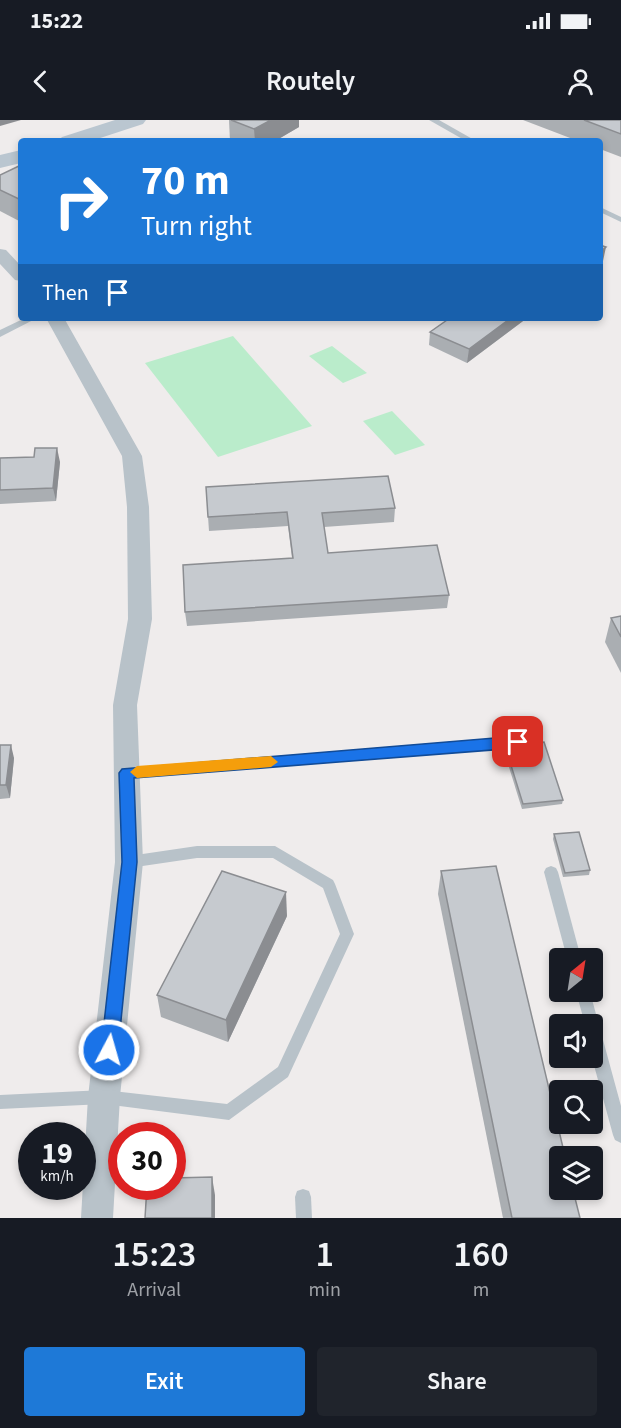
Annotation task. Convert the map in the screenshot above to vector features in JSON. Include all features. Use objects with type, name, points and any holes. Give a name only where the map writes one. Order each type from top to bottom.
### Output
[{"type":"main road","points":[[79,138],[136,120]]},
{"type":"main road","points":[[0,162],[18,157]]},
{"type":"street","points":[[0,254],[18,270]]},
{"type":"street","points":[[58,321],[132,456],[138,507],[140,620],[125,705],[129,862],[104,1097],[97,1218]]},
{"type":"lane","points":[[433,120],[466,138]]},
{"type":"lane","points":[[603,211],[621,220]]},
{"type":"lane","points":[[0,334],[26,321]]},
{"type":"lane","points":[[127,773],[518,742]]},
{"type":"lane","points":[[0,1102],[104,1097],[229,1112],[283,1072],[347,934],[328,884],[275,852],[197,852],[129,862]]},
{"type":"lane","points":[[551,872],[571,948]]},
{"type":"lane","points":[[603,1067],[621,1135]]},
{"type":"lane","points":[[303,1197],[304,1218]]},
{"type":"green space","points":[[233,336],[312,426],[218,457],[145,363]]},
{"type":"green space","points":[[332,346],[367,373],[343,383],[309,356]]},
{"type":"green space","points":[[392,411],[425,445],[395,455],[363,421]]},
{"type":"building","points":[[231,120],[271,120],[254,129]]},
{"type":"building","points":[[584,120],[621,120],[621,134]]},
{"type":"building","points":[[18,166],[18,199],[0,190],[0,175]]},
{"type":"building","points":[[446,321],[507,321],[469,349],[430,332]]},
{"type":"building","points":[[35,448],[57,448],[53,488],[0,490],[0,458],[34,457]]},
{"type":"building","points":[[388,476],[395,508],[322,513],[328,553],[437,545],[449,595],[185,612],[183,565],[293,558],[287,512],[208,517],[206,487]]},
{"type":"building","points":[[621,616],[621,637],[611,618]]},
{"type":"building","points":[[544,742],[563,800],[523,804],[505,746]]},
{"type":"building","points":[[0,745],[11,745],[6,785],[0,785]]},
{"type":"building","points":[[579,832],[590,870],[565,873],[554,834]]},
{"type":"building","points":[[496,866],[549,1089],[549,1134],[560,1134],[563,1146],[549,1146],[549,1200],[576,1200],[580,1218],[512,1218],[441,871]]},
{"type":"building","points":[[222,871],[286,892],[226,1020],[157,995]]},
{"type":"building","points":[[212,1177],[212,1218],[145,1218],[146,1200],[186,1200],[186,1178]]},
{"type":"slow traffic","points":[[137,772],[271,762]]},
{"type":"route","points":[[109,1050],[129,862],[127,773],[518,742]]}]
